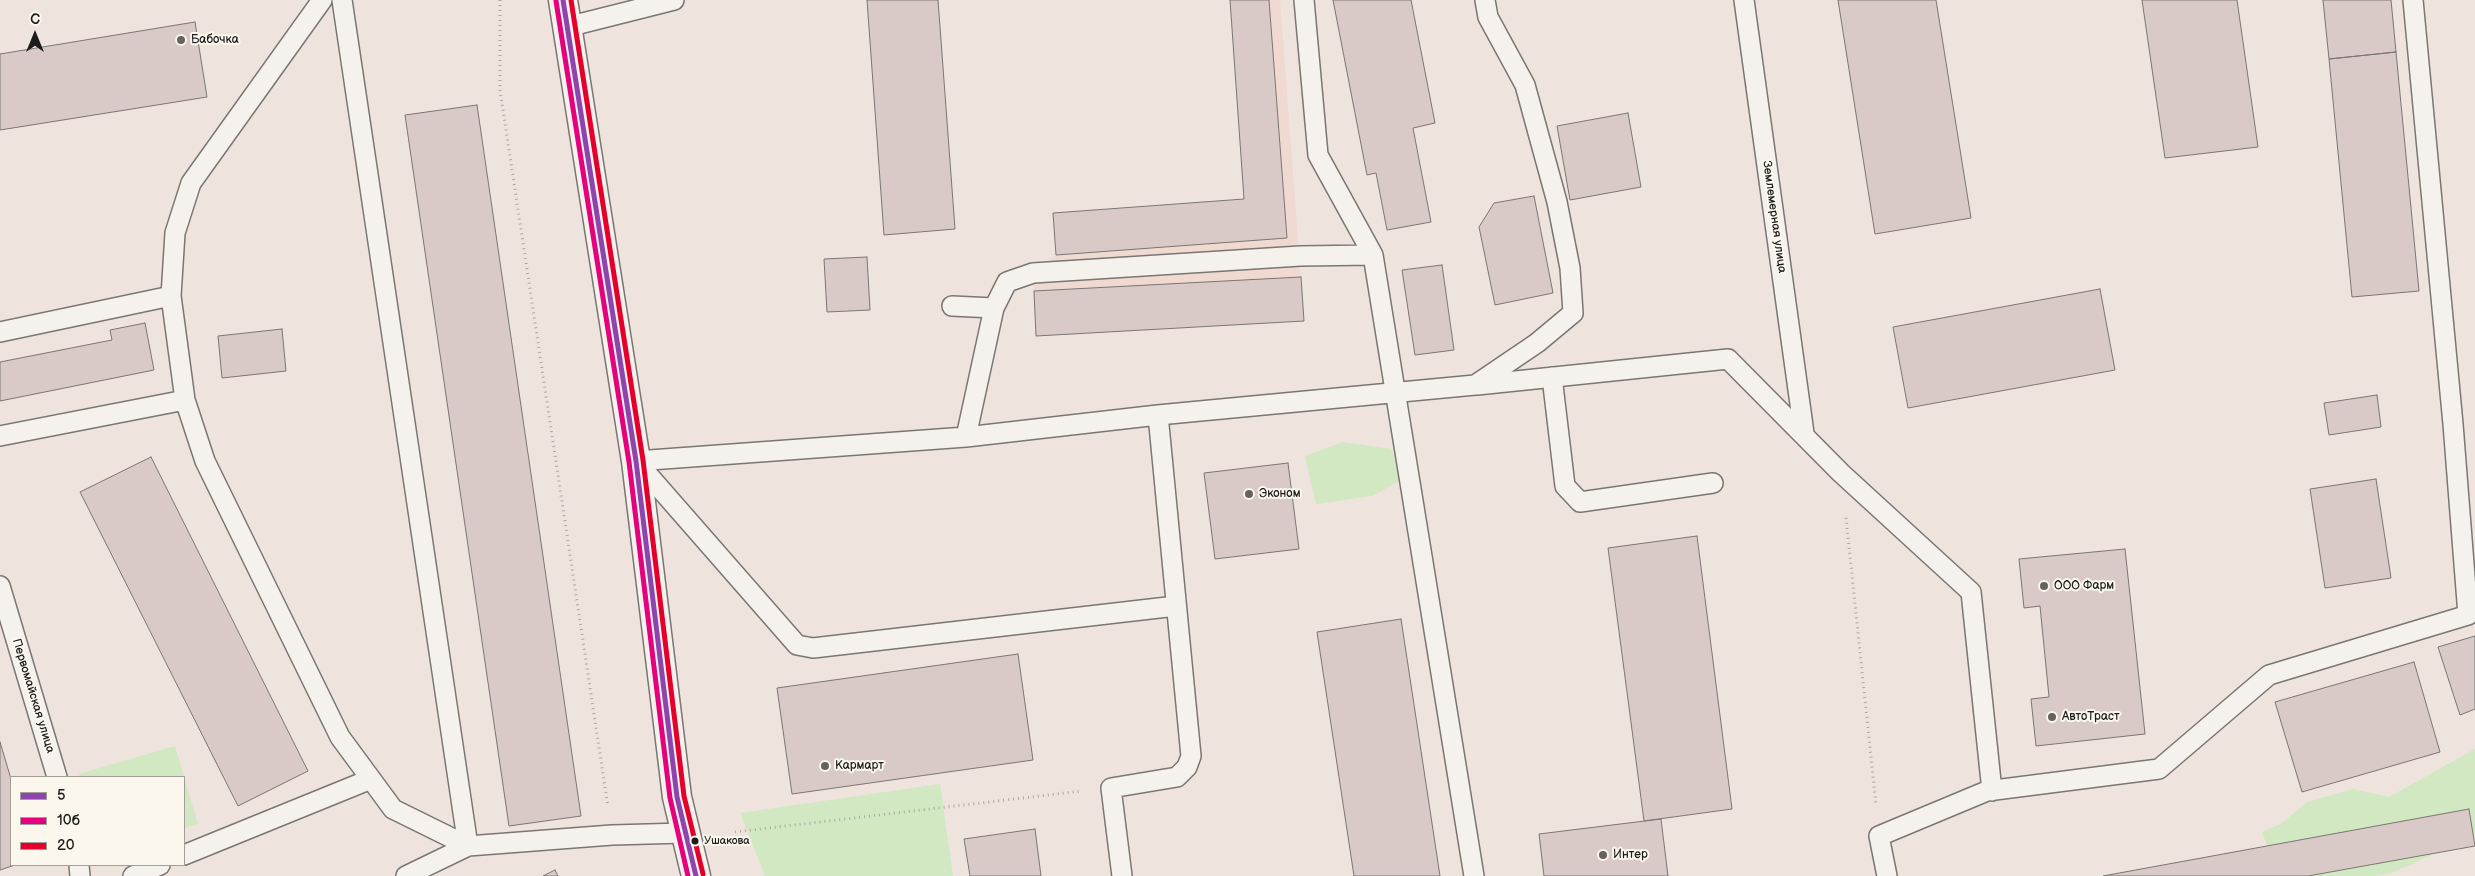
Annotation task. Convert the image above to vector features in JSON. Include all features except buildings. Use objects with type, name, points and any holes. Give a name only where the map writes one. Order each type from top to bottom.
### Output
[{"type":"street","points":[[563,0],[636,461],[659,665],[677,797],[684,833],[696,876]]},
{"type":"lane","points":[[322,0],[191,183],[175,233],[171,296],[185,400],[205,461],[340,738],[393,809],[468,846]]},
{"type":"lane","points":[[342,0],[468,846]]},
{"type":"lane","points":[[567,27],[674,0]]},
{"type":"lane","points":[[1304,0],[1318,155],[1373,255],[1474,876]]},
{"type":"lane","points":[[1475,385],[1537,343],[1573,313],[1570,268],[1559,212],[1525,85],[1488,17],[1485,0]]},
{"type":"lane","name":"Землемерная улица","points":[[1744,0],[1804,433]]},
{"type":"lane","points":[[1886,876],[1879,836],[1987,790],[2159,769],[2269,675],[2472,612],[2413,0]]},
{"type":"lane","points":[[966,437],[994,308],[1008,273],[1300,256],[1373,255]]},
{"type":"lane","points":[[0,332],[171,296]]},
{"type":"lane","points":[[952,306],[994,308]]},
{"type":"lane","points":[[636,461],[966,437],[1158,414],[1396,393],[1728,359],[1804,433],[1841,473],[1971,592],[1992,790]]},
{"type":"lane","points":[[1552,377],[1565,486],[1580,502],[1713,483]]},
{"type":"lane","points":[[0,436],[185,400]]},
{"type":"lane","points":[[1122,876],[1110,788],[1178,777],[1187,767],[1191,756],[1158,414]]},
{"type":"lane","points":[[636,461],[797,645],[813,648],[1176,606]]},
{"type":"lane","name":"Первомайская улица","points":[[0,586],[57,776]]},
{"type":"lane","points":[[185,855],[371,779]]},
{"type":"lane","points":[[406,876],[468,846],[612,835],[684,833]]},
{"type":"lane","points":[[133,876],[158,866]]},
{"type":"path","points":[[500,0],[500,90],[612,835]]},
{"type":"path","points":[[1841,473],[1879,836]]},
{"type":"path","points":[[735,832],[1110,788]]},
{"type":"shaded area","points":[[1230,0],[1280,0],[1304,321],[1036,336],[1033,273],[1056,255],[1053,213],[1244,199]]},
{"type":"green space","points":[[1343,442],[1391,449],[1403,479],[1372,496],[1316,504],[1305,456]]},
{"type":"green space","points":[[175,746],[184,776],[80,776],[79,774]]},
{"type":"green space","points":[[2475,749],[2475,835],[2392,873],[2374,876],[2279,876],[2262,832],[2281,824],[2307,802],[2353,789],[2389,797]]},
{"type":"green space","points":[[185,780],[198,824],[185,828]]},
{"type":"green space","points":[[940,784],[953,876],[765,876],[740,813]]},
{"type":"transit line","name":"5","points":[[563,0],[636,461],[677,797],[696,876]]},
{"type":"transit line","name":"20","points":[[571,0],[643,460],[684,796],[703,874]]},
{"type":"transit line","name":"10б","points":[[556,1],[629,462],[670,798],[688,876]]},
{"type":"place","name":"Бабочка","points":[[181,40]]},
{"type":"place","name":"Эконом","points":[[1249,494]]},
{"type":"place","name":"ООО Фарм","points":[[2044,586]]},
{"type":"place","name":"АвтоТраст","points":[[2052,717]]},
{"type":"place","name":"Кармарт","points":[[825,766]]},
{"type":"place","name":"Ушакова","points":[[695,841]]},
{"type":"place","name":"Интер","points":[[1603,855]]}]
